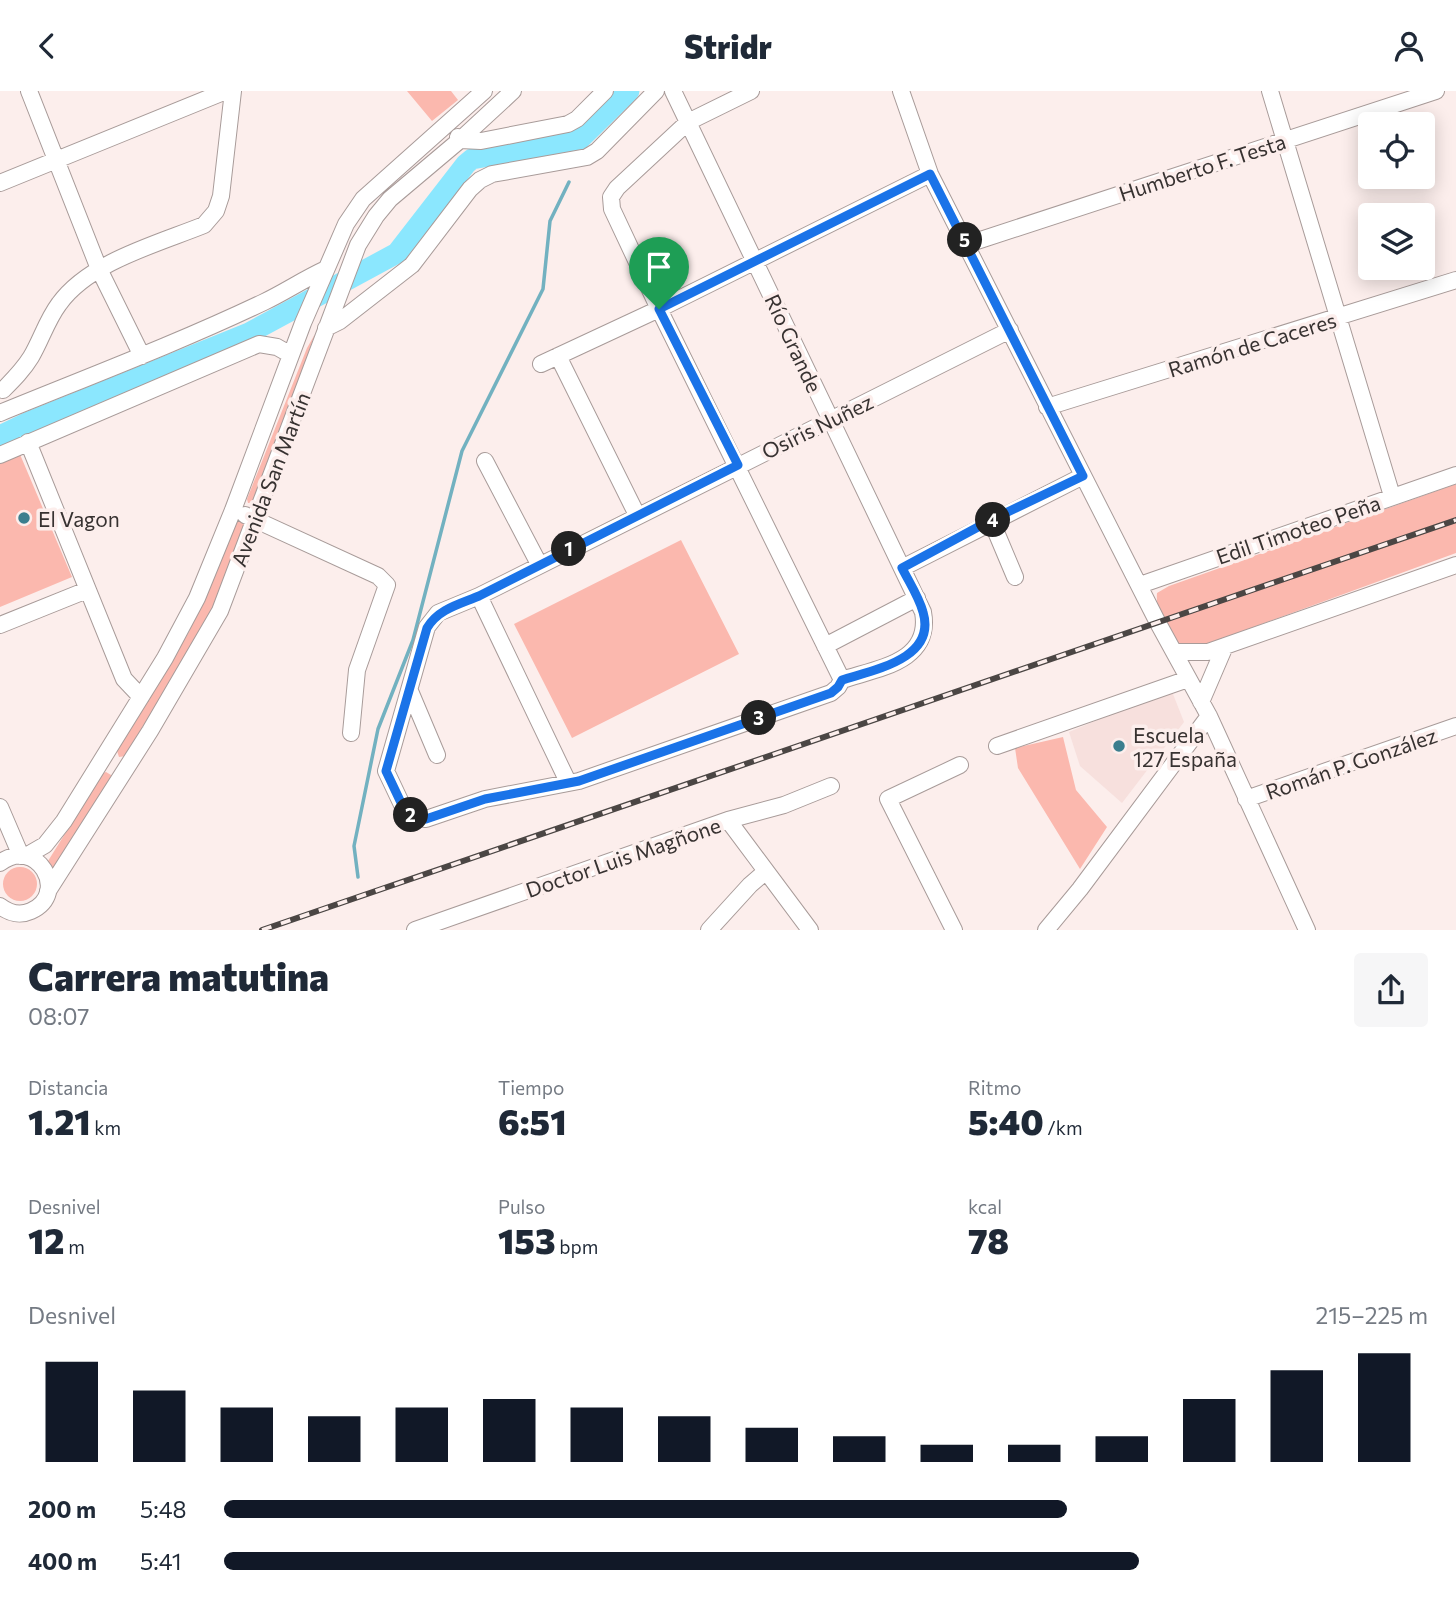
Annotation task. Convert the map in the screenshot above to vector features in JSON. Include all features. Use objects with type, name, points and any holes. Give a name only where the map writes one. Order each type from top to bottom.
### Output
[{"type":"street","points":[[29,91],[99,269],[142,356]]},
{"type":"street","points":[[0,183],[226,91]]},
{"type":"street","points":[[233,91],[221,196],[216,211],[204,225],[99,269],[60,303],[19,375],[2,386],[6,411],[142,356],[323,276]]},
{"type":"street","name":"Avenida San Martín","points":[[21,930],[34,910],[41,905],[168,701],[220,611],[358,244],[390,199],[513,91]]},
{"type":"street","points":[[447,125],[460,140],[481,141],[568,124],[577,119],[605,91]]},
{"type":"street","points":[[327,324],[340,321],[412,265],[470,189],[480,180],[492,174],[587,157],[597,151],[656,91]]},
{"type":"street","name":"Río Grande","points":[[673,91],[917,598],[925,624],[917,648],[908,656],[842,680]]},
{"type":"street","points":[[479,596],[568,782],[579,781],[831,693],[842,680],[612,209],[611,197],[617,188],[688,122],[751,91]]},
{"type":"street","points":[[901,91],[930,174],[968,244],[1158,623],[1205,709],[1307,930]]},
{"type":"street","points":[[1270,91],[1392,496]]},
{"type":"street","name":"Humberto F. Testa","points":[[968,244],[1436,91]]},
{"type":"street","points":[[475,94],[487,115]]},
{"type":"street","name":"Avenida San Martín","points":[[0,863],[12,856],[24,856],[54,835],[141,697],[197,598],[303,323],[346,224],[363,199],[447,125],[475,94]]},
{"type":"street","points":[[541,364],[659,309],[930,174]]},
{"type":"street","name":"Ramón de Caceres","points":[[1048,407],[1456,280]]},
{"type":"street","name":"Osiris Nuñez","points":[[568,782],[485,799],[426,819],[414,817],[404,809],[386,771],[427,628],[433,618],[1010,330]]},
{"type":"street","points":[[0,455],[258,344],[277,347],[291,355]]},
{"type":"street","points":[[558,356],[637,515]]},
{"type":"street","points":[[28,442],[124,679],[141,697]]},
{"type":"street","points":[[485,461],[539,564]]},
{"type":"street","name":"Edil Timoteo Peña","points":[[1140,585],[1456,475]]},
{"type":"street","points":[[902,568],[991,520],[1083,476]]},
{"type":"street","points":[[233,510],[378,576],[387,585],[357,670],[351,733]]},
{"type":"street","points":[[991,520],[1015,577]]},
{"type":"street","points":[[1174,652],[1196,653],[1225,646],[1456,565]]},
{"type":"street","points":[[0,625],[87,590]]},
{"type":"street","points":[[825,646],[917,598]]},
{"type":"street","points":[[1046,930],[1080,889],[1205,709],[1225,646]]},
{"type":"street","points":[[997,746],[1188,679]]},
{"type":"street","points":[[410,691],[437,755]]},
{"type":"street","name":"Román P. González","points":[[1246,799],[1456,726]]},
{"type":"street","points":[[102,760],[123,773]]},
{"type":"street","points":[[954,930],[888,799],[960,765]]},
{"type":"street","name":"Doctor Luis Magñone","points":[[415,930],[729,820],[784,805],[831,786]]},
{"type":"street","points":[[0,807],[24,856],[40,864],[46,872],[48,891]]},
{"type":"street","points":[[729,820],[810,930]]},
{"type":"street","points":[[709,930],[765,872]]},
{"type":"street","points":[[0,906],[15,913],[34,910]]},
{"type":"shaded area","points":[[407,91],[451,91],[458,100],[432,121]]},
{"type":"shaded area","points":[[315,334],[254,503],[248,503],[247,499]]},
{"type":"shaded area","name":"El Vagon","points":[[19,452],[72,577],[0,607],[0,460]]},
{"type":"shaded area","points":[[1456,484],[1456,553],[1199,647],[1180,646],[1160,615],[1157,593],[1169,586]]},
{"type":"shaded area","points":[[240,520],[245,526],[199,636],[126,756],[119,757],[117,751],[189,632],[236,522]]},
{"type":"shaded area","points":[[681,540],[739,654],[572,738],[514,624]]},
{"type":"shaded area","name":"Escuela 127 España","points":[[1171,689],[1184,722],[1122,803],[1080,766],[1069,732]]},
{"type":"shaded area","points":[[1063,737],[1076,790],[1107,827],[1080,869],[1018,768],[1015,748]]},
{"type":"shaded area","points":[[106,772],[112,778],[53,874],[48,861]]},
{"type":"shaded area","points":[[20,867],[32,872],[37,884],[32,896],[20,901],[8,896],[3,884],[8,872]]},
{"type":"waterway","points":[[0,436],[249,333],[397,253],[472,159],[580,139],[629,91]]},
{"type":"waterway","points":[[358,877],[354,846],[378,729],[413,640],[462,451],[543,289],[550,221],[569,182]]},
{"type":"railway","points":[[262,930],[1456,520]]},
{"type":"place","name":"El Vagon","points":[[24,518]]},
{"type":"place","name":"Escuela 127 España","points":[[1119,746]]},
{"type":"route","points":[[930,174],[968,244],[1083,476],[991,520],[902,568],[923,612],[925,624],[917,648],[908,656],[842,680],[831,693],[579,781],[485,799],[426,819],[414,817],[404,809],[386,771],[427,628],[433,618],[738,465],[659,309],[930,174]]}]
